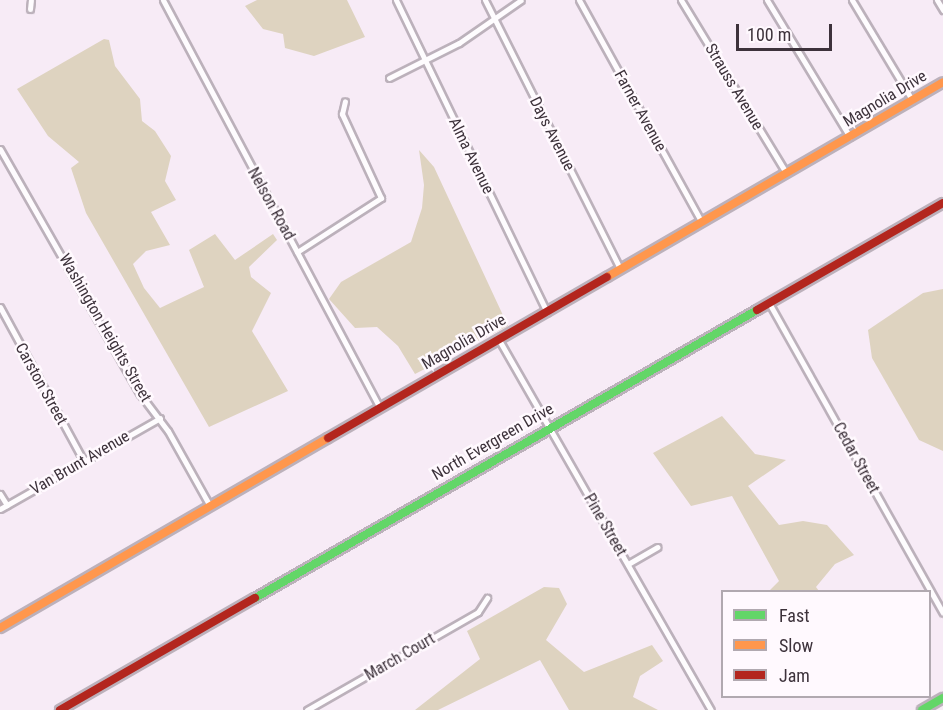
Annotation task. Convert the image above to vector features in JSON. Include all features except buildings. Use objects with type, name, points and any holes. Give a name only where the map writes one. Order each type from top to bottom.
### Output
[{"type":"street","points":[[30,9],[31,0]]},
{"type":"street","name":"Nelson Road","points":[[163,0],[380,408]]},
{"type":"street","name":"Alma Avenue","points":[[396,0],[547,312]]},
{"type":"street","name":"Days Avenue","points":[[485,0],[620,268]]},
{"type":"street","points":[[389,78],[459,43],[521,0]]},
{"type":"street","name":"Farner Avenue","points":[[579,0],[701,221]]},
{"type":"street","name":"Strauss Avenue","points":[[681,0],[787,175]]},
{"type":"street","points":[[767,0],[850,138]]},
{"type":"street","points":[[852,0],[912,100]]},
{"type":"street","points":[[937,0],[943,10]]},
{"type":"street","name":"Magnolia Drive","points":[[0,628],[701,221],[787,175],[943,82]]},
{"type":"street","points":[[297,252],[381,198],[342,114],[345,101]]},
{"type":"street","name":"Washington Heights Street","points":[[0,149],[140,394],[160,418],[210,506]]},
{"type":"street","name":"North Evergreen Drive","points":[[60,710],[943,203]]},
{"type":"street","name":"Cedar Street","points":[[769,303],[930,590]]},
{"type":"street","name":"Carston Street","points":[[0,307],[83,460]]},
{"type":"street","name":"Pine Street","points":[[498,340],[711,710]]},
{"type":"street","name":"Van Brunt Avenue","points":[[0,509],[160,418]]},
{"type":"street","points":[[0,494],[7,505]]},
{"type":"street","points":[[628,564],[658,547]]},
{"type":"street","name":"Cedar Street","points":[[931,592],[943,613]]},
{"type":"street","name":"March Court","points":[[307,710],[478,612],[487,598]]},
{"type":"street","points":[[922,710],[940,703]]},
{"type":"shaded area","points":[[257,0],[347,0],[365,37],[314,56],[285,48],[283,34],[263,29],[245,6]]},
{"type":"shaded area","points":[[104,39],[109,40],[115,66],[140,99],[142,121],[155,131],[171,156],[165,181],[176,200],[151,212],[170,245],[146,251],[133,264],[144,288],[160,308],[204,287],[189,250],[215,234],[235,260],[273,234],[277,240],[249,267],[251,277],[271,293],[252,331],[288,391],[209,427],[86,213],[71,168],[79,162],[48,136],[17,89]]},
{"type":"shaded area","points":[[419,150],[434,167],[508,326],[415,374],[398,346],[377,327],[355,328],[329,299],[341,282],[411,242],[422,208],[424,185]]},
{"type":"shaded area","points":[[943,289],[943,451],[919,440],[872,358],[868,330],[923,293]]},
{"type":"shaded area","points":[[722,416],[755,454],[786,460],[748,486],[779,525],[803,521],[827,525],[854,555],[835,564],[816,587],[818,590],[770,590],[779,581],[732,496],[691,506],[653,453]]},
{"type":"shaded area","points":[[544,587],[559,588],[567,604],[546,640],[584,672],[652,645],[663,661],[640,676],[633,697],[658,710],[569,710],[540,660],[438,710],[415,710],[480,659],[467,631]]},
{"type":"traffic: fast","points":[[255,598],[757,310]]},
{"type":"traffic: fast","points":[[922,710],[943,698]]},
{"type":"traffic: slow","points":[[607,277],[943,82]]},
{"type":"traffic: slow","points":[[0,628],[328,438]]},
{"type":"traffic: jam","points":[[757,310],[943,203]]},
{"type":"traffic: jam","points":[[328,438],[607,277]]},
{"type":"traffic: jam","points":[[60,710],[255,598]]}]
